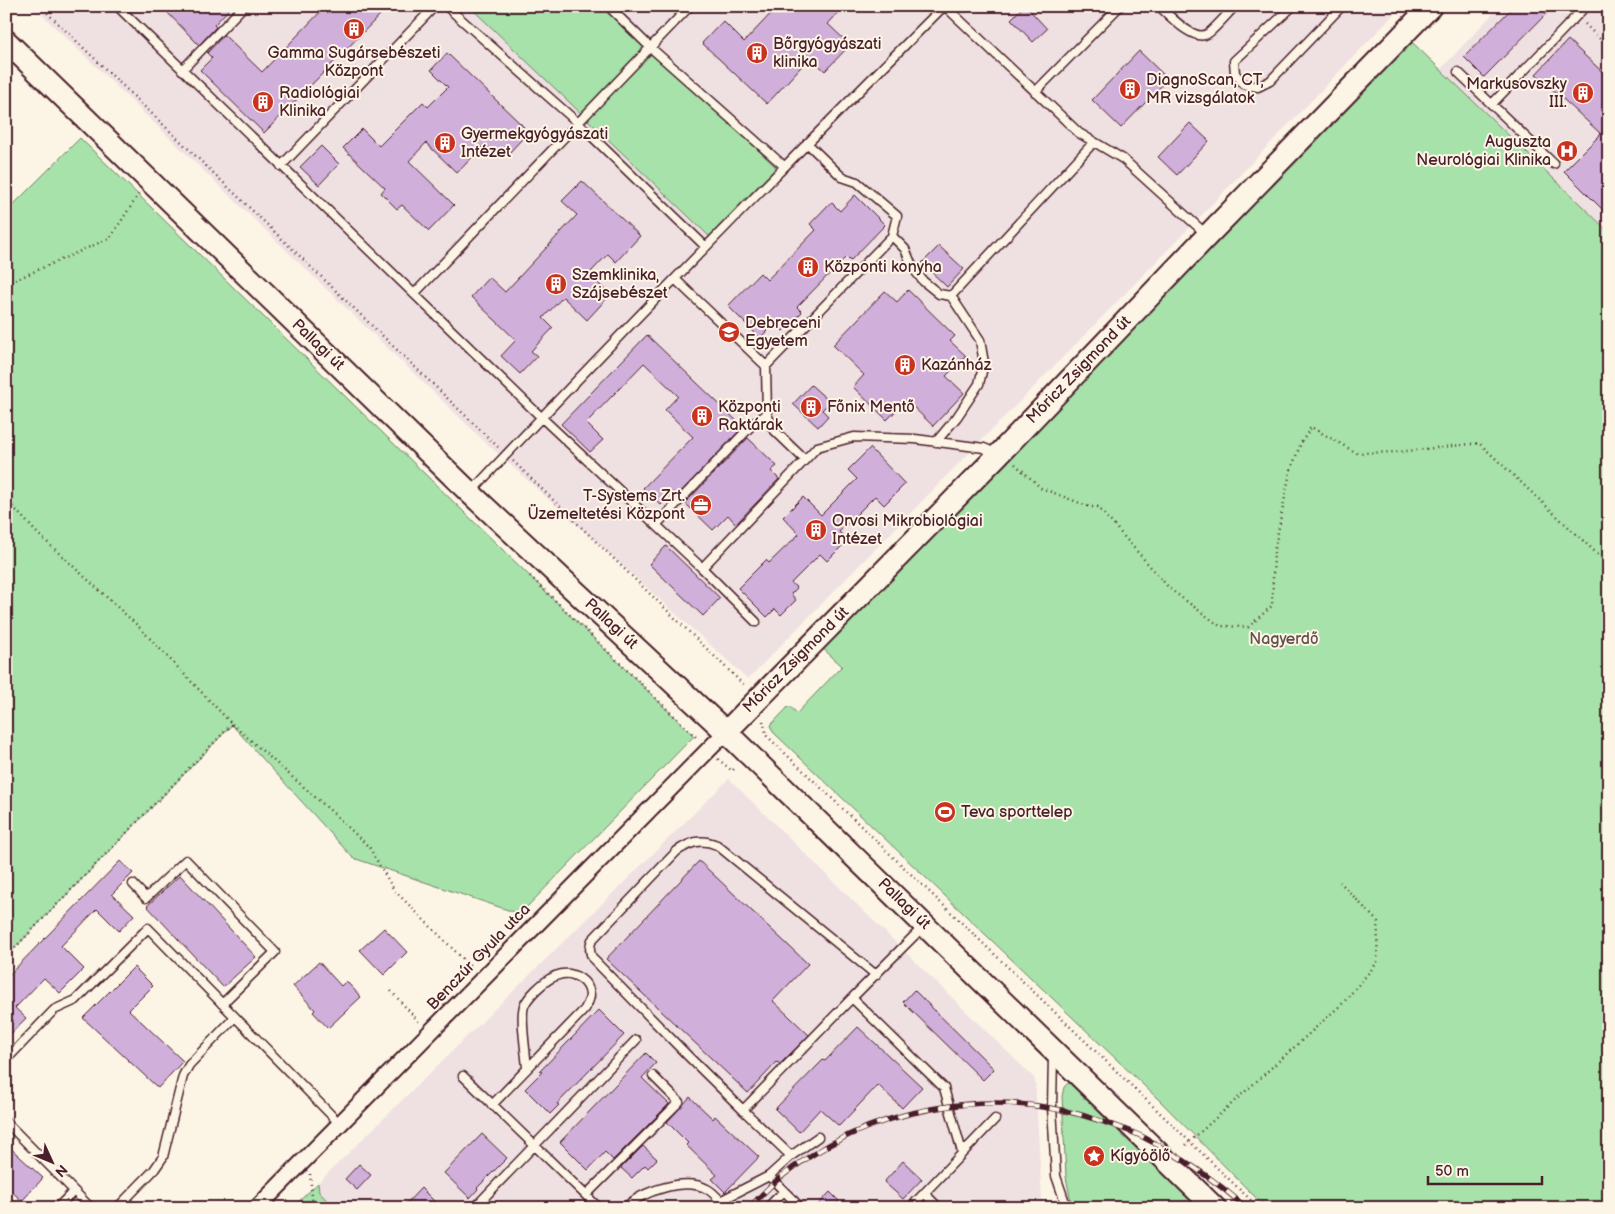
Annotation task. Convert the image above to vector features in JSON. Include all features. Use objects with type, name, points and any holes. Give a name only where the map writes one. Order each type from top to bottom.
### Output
[{"type":"street","name":"Móricz Zsigmond út","points":[[726,732],[1006,460],[1207,236],[1431,6]]},
{"type":"street","name":"Pallagi út","points":[[6,41],[470,493],[726,732],[1215,1208]]},
{"type":"street","name":"Benczúr Gyula utca","points":[[257,1208],[726,732]]},
{"type":"lane","points":[[117,6],[541,417],[657,524],[756,622]]},
{"type":"lane","points":[[182,70],[244,6]]},
{"type":"lane","points":[[281,166],[435,6]]},
{"type":"lane","points":[[446,6],[577,122],[706,246]]},
{"type":"lane","points":[[608,6],[650,47],[784,166]]},
{"type":"lane","points":[[414,294],[690,6]]},
{"type":"lane","points":[[470,493],[706,246],[944,6],[1079,133],[1123,159],[1207,236]]},
{"type":"lane","points":[[1035,92],[1120,6]]},
{"type":"lane","points":[[1159,6],[1188,32],[1197,36],[1207,35],[1235,6]]},
{"type":"lane","points":[[1293,6],[1234,62],[1235,73],[1243,84],[1258,87],[1270,81],[1342,6]]},
{"type":"lane","points":[[1492,104],[1586,6]]},
{"type":"lane","points":[[1458,72],[1554,164]]},
{"type":"lane","points":[[951,296],[1094,142]]},
{"type":"lane","points":[[766,366],[892,236],[897,216],[857,182],[842,177],[807,143]]},
{"type":"lane","points":[[892,236],[905,249],[913,268],[923,281],[939,294],[951,296],[980,340],[984,363],[978,384],[957,417],[936,442]]},
{"type":"lane","points":[[675,279],[766,366],[768,414],[773,429],[805,460]]},
{"type":"lane","points":[[657,524],[754,423],[768,414]]},
{"type":"lane","points":[[702,568],[817,448],[854,437],[915,439],[984,448],[1006,460]]},
{"type":"lane","points":[[792,1156],[743,1110],[592,959],[590,946],[592,940],[677,851],[688,843],[708,841],[717,845],[876,974]]},
{"type":"lane","points":[[133,884],[146,898],[186,860],[275,952],[222,1004]]},
{"type":"lane","points":[[743,1110],[925,925]]},
{"type":"lane","points":[[6,1060],[54,1010],[76,1000],[148,928],[340,1124]]},
{"type":"lane","points":[[492,1105],[585,1009],[590,993],[582,979],[572,974],[555,976],[545,982],[529,997],[523,1011],[527,1068]]},
{"type":"lane","points":[[852,998],[944,1088],[962,1152]]},
{"type":"lane","points":[[116,1208],[154,1170],[163,1158],[184,1076],[189,1065],[235,1017]]},
{"type":"lane","points":[[479,1208],[480,1202],[636,1040]]},
{"type":"lane","points":[[1053,1050],[1052,1107],[1056,1176],[1067,1208]]},
{"type":"lane","points":[[462,1076],[599,1208]]},
{"type":"lane","points":[[586,1196],[679,1102],[653,1076]]},
{"type":"lane","points":[[910,1208],[995,1119]]},
{"type":"lane","points":[[6,1122],[91,1208]]},
{"type":"lane","points":[[720,1201],[769,1176],[818,1137]]},
{"type":"lane","points":[[769,1176],[801,1208]]},
{"type":"lane","points":[[625,1208],[642,1196],[663,1187],[678,1185],[697,1186],[707,1189],[727,1208]]},
{"type":"lane","points":[[57,1208],[74,1191]]},
{"type":"lane","points":[[767,1208],[784,1191]]},
{"type":"lane","points":[[924,1193],[939,1208]]},
{"type":"path","points":[[40,6],[750,691],[742,700],[762,719],[767,736],[1259,1208]]},
{"type":"path","points":[[1576,16],[1609,48]]},
{"type":"path","points":[[6,284],[110,238],[139,195],[145,176]]},
{"type":"path","points":[[1006,460],[1041,488],[1090,507],[1098,507],[1170,589],[1220,626],[1248,627],[1272,606],[1274,552],[1290,472],[1301,443],[1311,427],[1357,453],[1398,452],[1479,443],[1609,565]]},
{"type":"path","points":[[6,499],[36,532],[138,626],[232,724],[369,847],[394,890],[483,978]]},
{"type":"path","points":[[6,956],[232,724]]},
{"type":"path","points":[[1186,1145],[1343,1003],[1377,963],[1378,922],[1340,882]]},
{"type":"path","points":[[391,991],[429,1033]]},
{"type":"path","points":[[311,1191],[313,1208]]},
{"type":"shaded area","name":"Debreceni Egyetem","points":[[33,6],[1402,6],[1194,223],[748,679],[484,441]]},
{"type":"shaded area","name":"Auguszta Neurológiai Klinika","points":[[1500,6],[1609,6],[1609,232],[1440,70]]},
{"type":"shaded area","points":[[729,779],[1035,1079],[1042,1200],[1050,1208],[334,1208],[319,1192],[318,1183]]},
{"type":"green space","points":[[469,6],[608,6],[780,171],[713,240]]},
{"type":"green space","name":"Nagyerdő","points":[[1411,41],[1609,232],[1609,1208],[1266,1208],[1159,1100],[773,732],[770,726],[789,706],[797,713],[842,666],[820,646]]},
{"type":"green space","points":[[80,138],[694,736],[520,914],[353,858],[232,725],[6,957],[6,212]]},
{"type":"green space","points":[[1069,1082],[1075,1083],[1200,1208],[1072,1207],[1066,1177],[1062,1096],[1064,1087]]},
{"type":"green space","points":[[318,1183],[319,1192],[334,1208],[292,1208]]},
{"type":"building","points":[[161,6],[232,6],[199,45]]},
{"type":"building","name":"Radiológiai Klinika","points":[[326,6],[376,6],[382,13],[264,133],[200,70],[212,58],[207,53],[224,35],[262,72]]},
{"type":"building","name":"Bőrgyógyászati klinika","points":[[778,6],[844,6],[828,24],[850,45],[825,71],[810,57],[767,104],[702,43],[723,21],[744,42]]},
{"type":"building","points":[[1024,6],[1047,29],[1033,42],[1011,19]]},
{"type":"building","points":[[1514,6],[1554,6],[1484,77],[1464,57]]},
{"type":"building","points":[[1568,40],[1609,78],[1609,216],[1564,171],[1601,134],[1536,74]]},
{"type":"building","name":"DiagnoScan, CT, MR vizsgálatok","points":[[1139,51],[1168,79],[1121,128],[1092,100]]},
{"type":"building","name":"Gyermekgyógyászati Intézet","points":[[447,53],[524,127],[517,134],[522,139],[509,153],[504,148],[496,155],[485,144],[457,173],[426,143],[409,161],[454,205],[429,231],[402,205],[397,209],[381,193],[385,188],[343,148],[362,129],[379,146],[423,102],[428,107],[448,87],[431,70]]},
{"type":"building","points":[[1190,123],[1209,141],[1177,175],[1158,157]]},
{"type":"building","points":[[321,146],[339,164],[319,185],[300,167]]},
{"type":"building","name":"Szemklinika, Szájsebészet","points":[[582,181],[640,236],[616,262],[608,254],[589,274],[610,295],[587,320],[563,297],[543,318],[553,328],[531,351],[537,356],[520,374],[501,356],[516,340],[471,297],[489,277],[505,292],[577,215],[562,201]]},
{"type":"building","name":"Központi konyha","points":[[855,195],[885,225],[850,261],[846,257],[797,307],[802,312],[783,331],[775,323],[760,338],[728,306],[760,273],[767,280],[816,230],[810,224],[831,202],[840,211]]},
{"type":"building","points":[[939,246],[964,269],[947,287],[922,263]]},
{"type":"building","name":"Kazánház","points":[[908,290],[955,336],[950,341],[966,356],[946,376],[964,393],[933,426],[906,400],[887,420],[853,387],[864,375],[833,345],[885,291],[897,302]]},
{"type":"building","name":"Központi Raktárak","points":[[647,335],[740,424],[737,427],[740,430],[677,496],[673,492],[661,505],[643,488],[693,437],[665,410],[678,396],[644,363],[586,423],[603,440],[590,452],[561,424]]},
{"type":"building","name":"Főnix Mentő","points":[[811,385],[830,402],[822,410],[828,416],[818,427],[793,404]]},
{"type":"building","points":[[748,438],[777,466],[771,471],[779,479],[736,524],[728,515],[713,530],[685,503]]},
{"type":"building","name":"Orvosi Mikrobiológiai Intézet","points":[[870,448],[905,484],[884,505],[875,496],[839,532],[848,540],[827,561],[820,554],[791,583],[797,588],[791,594],[796,600],[781,615],[775,609],[767,617],[738,588],[766,560],[769,563],[799,534],[783,517],[803,497],[821,515],[857,479],[848,470]]},
{"type":"building","points":[[666,546],[720,598],[703,616],[649,564]]},
{"type":"building","points":[[120,861],[133,873],[112,894],[134,915],[119,931],[97,909],[61,946],[84,969],[60,993],[44,978],[15,1008],[26,1018],[6,1039],[6,978]]},
{"type":"building","points":[[699,861],[808,964],[773,1001],[809,1035],[780,1064],[777,1062],[748,1093],[606,959]]},
{"type":"building","points":[[180,875],[256,957],[223,987],[147,906]]},
{"type":"building","points":[[384,928],[407,952],[384,975],[360,950]]},
{"type":"building","points":[[319,962],[341,986],[346,981],[361,997],[328,1028],[313,1012],[315,1010],[293,986]]},
{"type":"building","points":[[134,967],[153,986],[129,1010],[183,1061],[158,1088],[83,1018]]},
{"type":"building","points":[[914,990],[994,1069],[983,1080],[903,1002]]},
{"type":"building","points":[[599,1010],[624,1035],[557,1104],[559,1105],[550,1114],[525,1089]]},
{"type":"building","points":[[858,1027],[922,1087],[902,1108],[878,1085],[839,1126],[820,1109],[799,1132],[775,1109]]},
{"type":"building","points":[[646,1053],[656,1063],[642,1078],[669,1104],[613,1160],[605,1152],[588,1170],[560,1142]]},
{"type":"building","points":[[690,1097],[713,1119],[715,1116],[759,1157],[725,1192],[712,1179],[717,1175],[686,1145],[688,1143],[667,1122]]},
{"type":"building","points":[[482,1134],[507,1158],[477,1188],[470,1198],[444,1173]]},
{"type":"building","points":[[6,1144],[43,1178],[22,1201],[6,1186]]},
{"type":"building","points":[[643,1146],[657,1159],[648,1168],[645,1165],[632,1178],[621,1168]]},
{"type":"building","points":[[903,1161],[922,1179],[903,1199],[884,1182]]},
{"type":"building","points":[[359,1164],[371,1175],[357,1190],[345,1179]]},
{"type":"building","points":[[421,1188],[441,1208],[402,1208]]},
{"type":"building","points":[[830,1192],[839,1201],[832,1208],[815,1208]]},
{"type":"railway","points":[[749,1208],[776,1181],[812,1155],[850,1135],[891,1119],[932,1109],[975,1104],[1019,1104],[1062,1110],[1129,1131],[1183,1160],[1210,1178],[1246,1208]]},
{"type":"place","name":"Gamma Sugársebészeti Központ","points":[[354,29]]},
{"type":"place","name":"Bőrgyógyászati klinika","points":[[757,53]]},
{"type":"place","name":"DiagnoScan, CT, MR vizsgálatok","points":[[1130,89]]},
{"type":"place","name":"Markusovszky III.","points":[[1583,93]]},
{"type":"place","name":"Radiológiai Klinika","points":[[263,102]]},
{"type":"place","name":"Gyermekgyógyászati Intézet","points":[[445,143]]},
{"type":"place","name":"Auguszta Neurológiai Klinika","points":[[1567,151]]},
{"type":"place","name":"Központi konyha","points":[[808,267]]},
{"type":"place","name":"Szemklinika, Szájsebészet","points":[[556,284]]},
{"type":"place","name":"Debreceni Egyetem","points":[[729,332]]},
{"type":"place","name":"Kazánház","points":[[905,365]]},
{"type":"place","name":"Főnix Mentő","points":[[811,407]]},
{"type":"place","name":"Központi Raktárak","points":[[702,416]]},
{"type":"place","name":"T-Systems Zrt. Üzemeltetési Központ","points":[[701,505]]},
{"type":"place","name":"Orvosi Mikrobiológiai Intézet","points":[[816,530]]},
{"type":"place","name":"Teva sporttelep","points":[[945,812]]},
{"type":"place","name":"Kígyóölő","points":[[1094,1156]]}]
